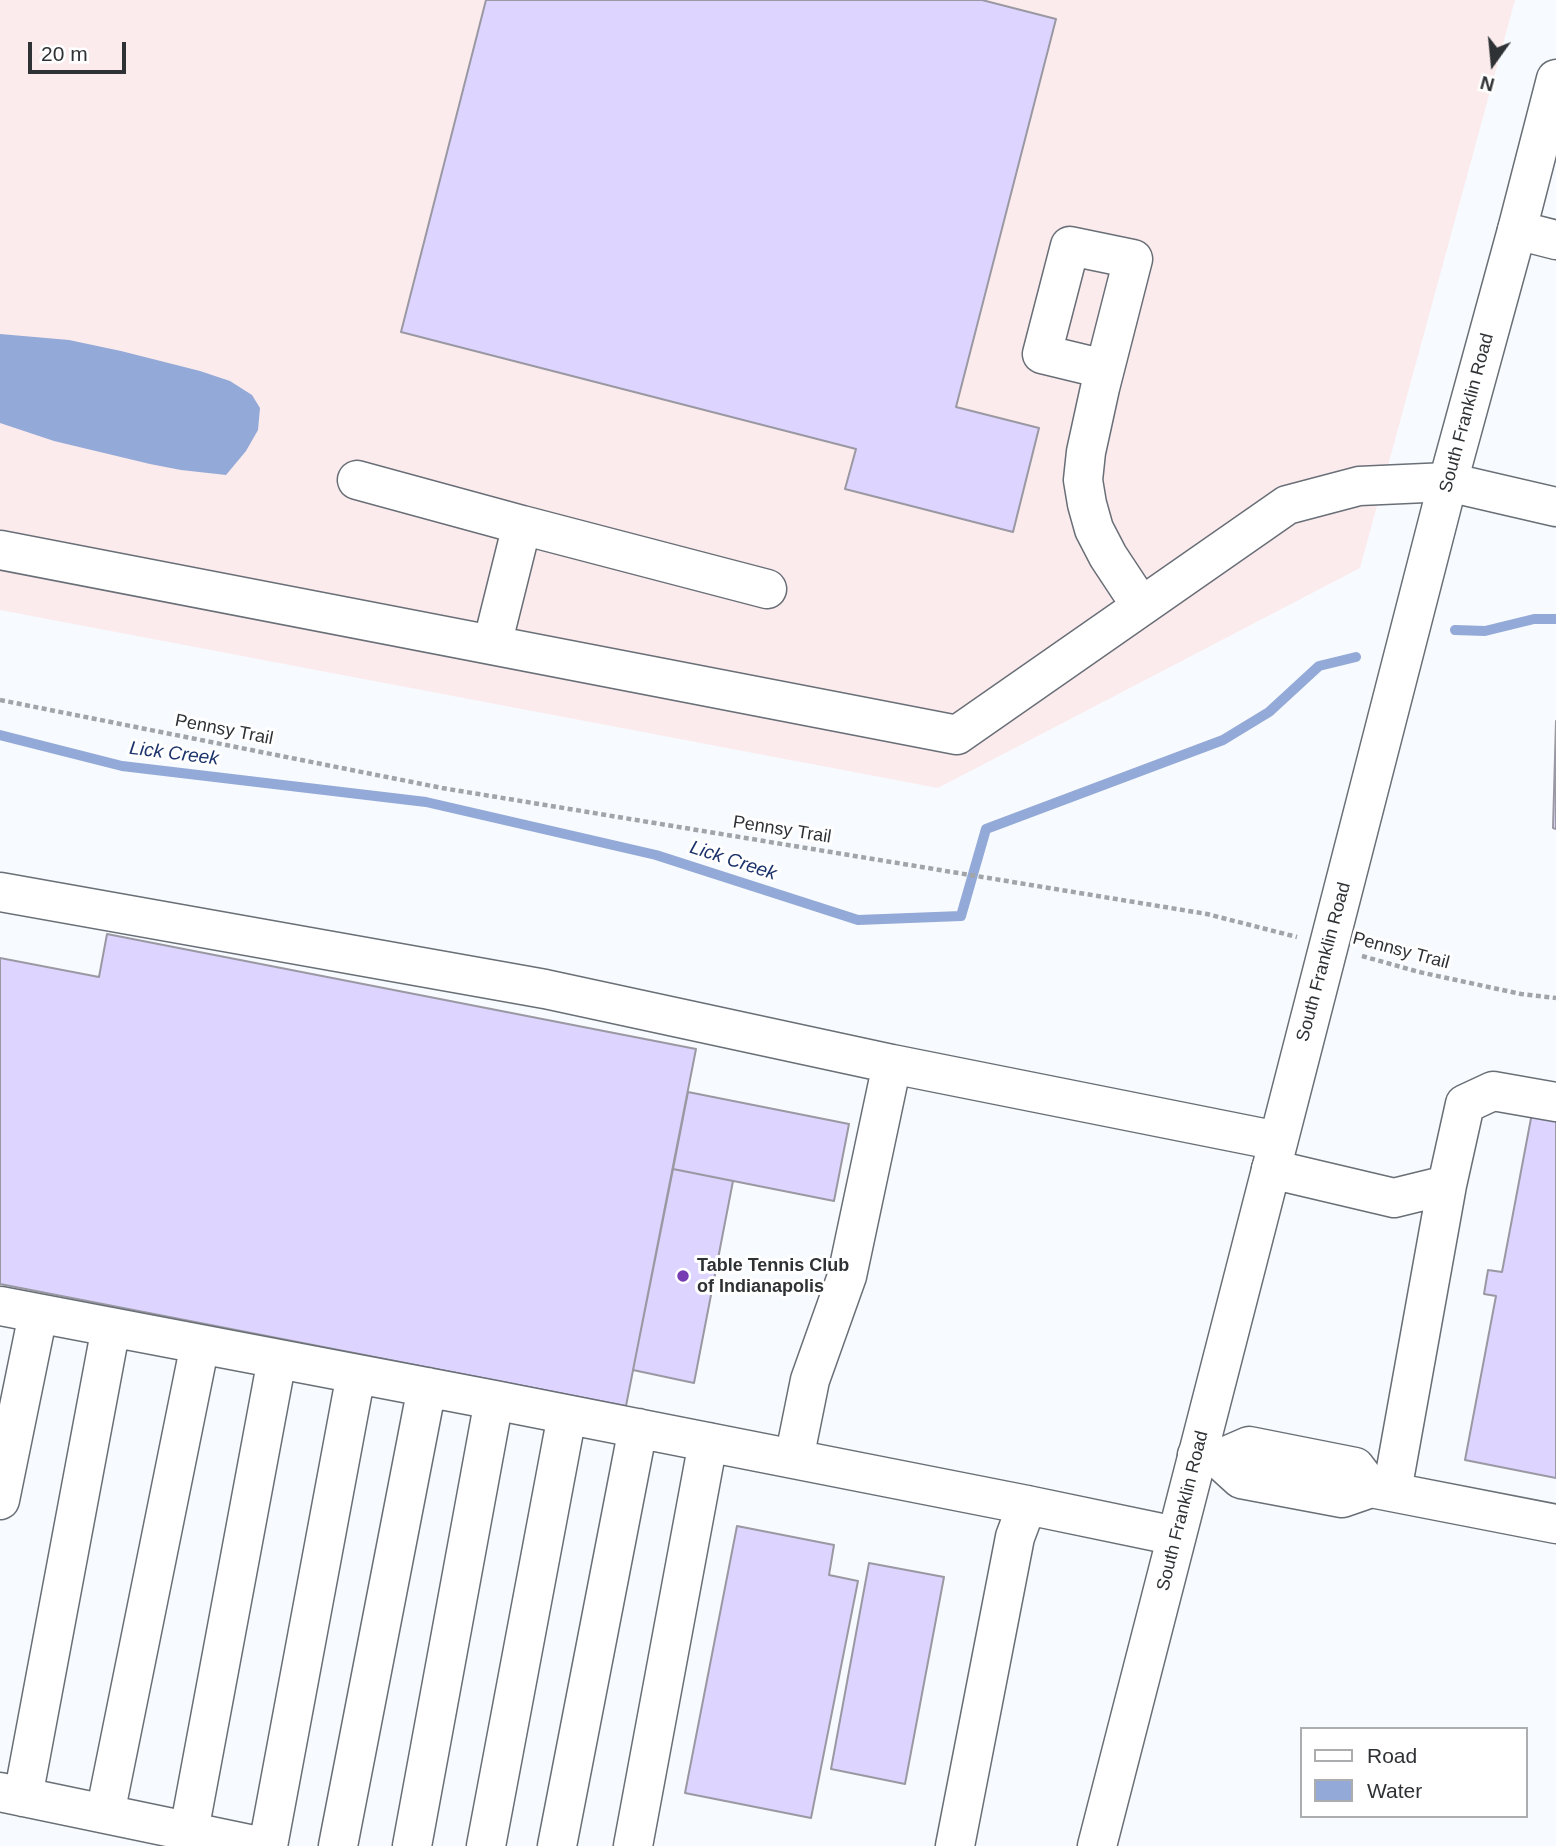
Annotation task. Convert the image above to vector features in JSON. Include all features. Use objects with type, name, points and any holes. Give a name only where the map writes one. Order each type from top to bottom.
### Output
[{"type":"main road","name":"South Franklin Road","points":[[1097,1846],[1176,1536],[1208,1457],[1274,1155],[1448,482],[1556,79]]},
{"type":"main road","points":[[1517,230],[1556,240]]},
{"type":"main road","points":[[1104,369],[1086,452],[1083,480],[1094,529],[1108,556],[1142,606]]},
{"type":"main road","points":[[357,480],[767,589]]},
{"type":"main road","points":[[0,550],[957,734],[1287,505],[1359,486],[1448,482],[1556,507]]},
{"type":"main road","points":[[492,645],[522,525]]},
{"type":"main road","points":[[0,892],[545,989],[892,1064],[1274,1155],[1394,1198],[1447,1185]]},
{"type":"main road","points":[[794,1459],[810,1380],[848,1276],[892,1064]]},
{"type":"main road","points":[[1381,1490],[1465,1104],[1493,1091],[1556,1102]]},
{"type":"main road","points":[[0,1306],[638,1428],[1176,1536]]},
{"type":"main road","points":[[0,1500],[38,1314]]},
{"type":"main road","points":[[111,1327],[11,1795],[258,1846]]},
{"type":"main road","points":[[105,1814],[200,1344]]},
{"type":"main road","points":[[189,1831],[277,1359]]},
{"type":"main road","points":[[268,1846],[356,1374]]},
{"type":"main road","points":[[338,1846],[427,1387]]},
{"type":"main road","points":[[412,1846],[494,1400]]},
{"type":"main road","points":[[486,1846],[567,1415]]},
{"type":"main road","points":[[557,1846],[638,1428]]},
{"type":"main road","points":[[633,1846],[708,1442]]},
{"type":"main road","points":[[1208,1457],[1249,1446],[1355,1468],[1381,1490],[1556,1524]]},
{"type":"main road","points":[[955,1846],[1015,1537],[1027,1505]]},
{"type":"path","name":"Pennsy Trail","points":[[0,700],[442,788],[1207,914],[1419,972],[1521,994],[1556,998]]},
{"type":"shaded area","points":[[0,0],[1515,0],[1360,568],[938,788],[0,610]]},
{"type":"water","points":[[0,334],[69,340],[200,371],[230,381],[252,395],[260,408],[258,430],[246,451],[226,475],[150,464],[54,441],[0,423]]},
{"type":"building","points":[[486,0],[982,0],[1056,19],[956,407],[1039,428],[1013,532],[845,489],[856,449],[401,332]]},
{"type":"building","points":[[1556,721],[1556,829],[1553,828]]},
{"type":"building","points":[[107,934],[696,1049],[626,1406],[0,1284],[0,958],[99,977]]},
{"type":"building","points":[[688,1092],[849,1124],[834,1201],[673,1169]]},
{"type":"building","points":[[1532,1113],[1556,1117],[1556,1478],[1465,1460],[1496,1296],[1484,1294],[1488,1270],[1502,1272]]},
{"type":"building","name":"Table Tennis Club of Indianapolis","points":[[673,1169],[733,1181],[694,1383],[633,1370]]},
{"type":"building","points":[[737,1526],[834,1545],[829,1575],[858,1581],[811,1818],[685,1793]]},
{"type":"building","points":[[869,1563],[944,1577],[905,1784],[831,1769]]},
{"type":"waterway","name":"Lick Creek","points":[[1455,630],[1485,631],[1534,619],[1556,619]]},
{"type":"waterway","name":"Lick Creek","points":[[0,735],[122,766],[426,802],[656,855],[858,920],[961,916],[986,829],[1223,740],[1269,712],[1319,666],[1356,657]]},
{"type":"place","name":"Table Tennis Club of Indianapolis","points":[[683,1276]]}]
